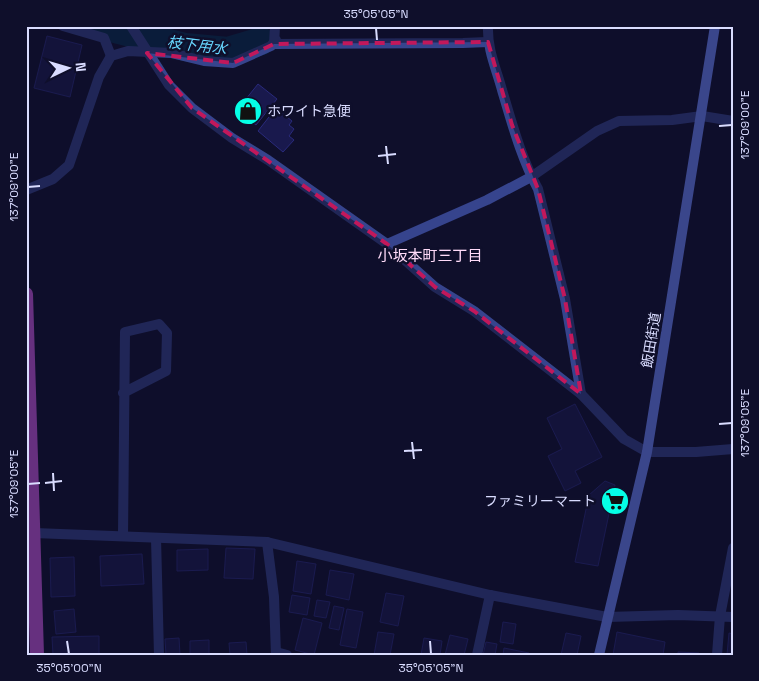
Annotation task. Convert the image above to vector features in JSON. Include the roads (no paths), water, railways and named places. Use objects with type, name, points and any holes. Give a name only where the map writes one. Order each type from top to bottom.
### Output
[{"type":"highway","points":[[26,294],[37,655]]},
{"type":"main road","name":"飯田街道","points":[[598,655],[647,452],[715,26]]},
{"type":"street","points":[[63,26],[104,38],[111,56]]},
{"type":"street","points":[[131,26],[169,85],[192,108],[232,138],[268,160],[387,244],[435,288],[474,311],[581,394],[624,439],[647,452],[696,452],[733,449]]},
{"type":"street","points":[[275,26],[275,42]]},
{"type":"street","points":[[488,26],[488,42],[512,125],[531,177],[538,189],[565,299],[581,394]]},
{"type":"street","points":[[26,190],[53,179],[69,165],[99,77],[111,56],[128,50],[171,53],[204,61],[233,63],[275,42],[464,44],[488,42]]},
{"type":"street","points":[[387,244],[487,200],[531,177],[596,131],[619,121],[672,120],[702,116],[733,121]]},
{"type":"street","points":[[123,393],[166,371],[167,333],[159,324],[125,332],[123,393],[123,536]]},
{"type":"street","points":[[34,533],[267,542],[490,595],[608,617],[733,617]]},
{"type":"street","points":[[156,538],[159,655]]},
{"type":"street","points":[[267,542],[274,597],[276,653],[287,655]]},
{"type":"street","points":[[717,655],[720,616],[733,548]]},
{"type":"street","points":[[477,655],[490,595]]},
{"type":"waterway","name":"枝下用水","points":[[103,26],[185,47],[228,51],[261,41]]},
{"type":"place","name":"ホワイト急便","points":[[248,111]]},
{"type":"place","name":"ファミリーマート","points":[[615,501]]},
{"type":"district","name":"小坂本町三丁目","points":[[430,255]]}]
